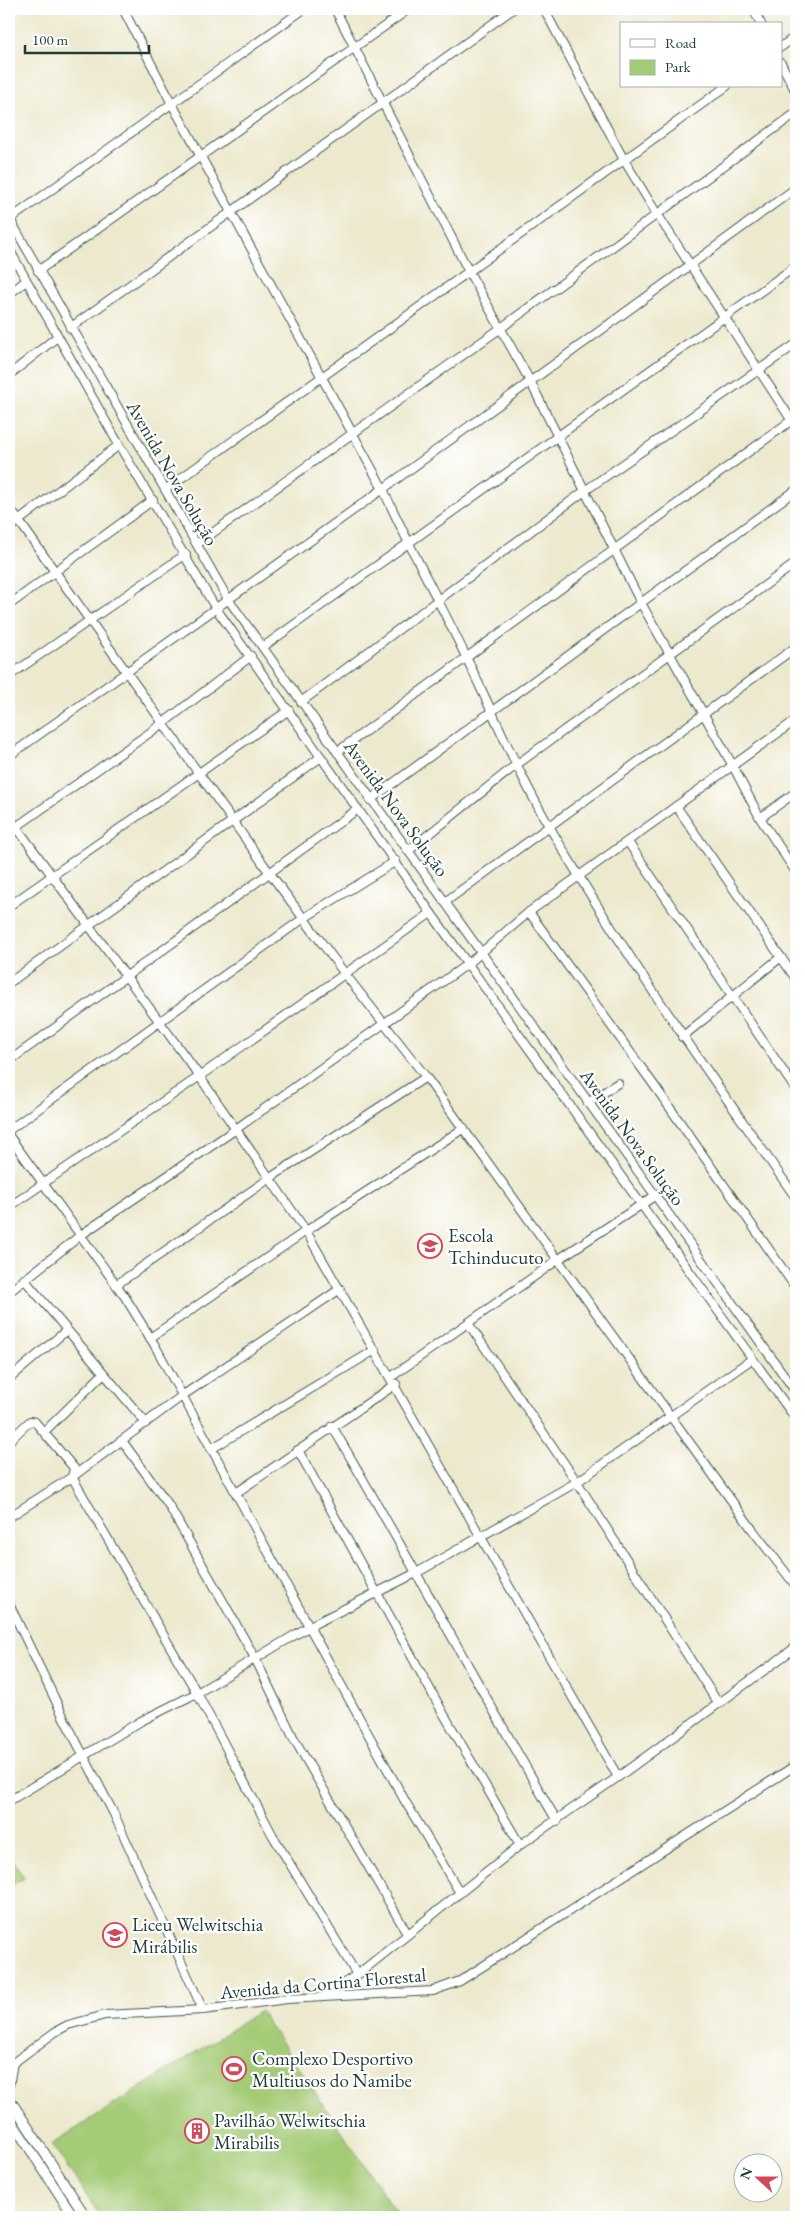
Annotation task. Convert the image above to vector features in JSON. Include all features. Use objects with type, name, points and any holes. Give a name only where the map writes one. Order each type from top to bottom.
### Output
[{"type":"street","points":[[123,9],[172,104],[383,489],[407,544],[466,658],[516,765],[549,826],[682,1037],[796,1198]]},
{"type":"street","points":[[9,219],[304,9]]},
{"type":"street","points":[[334,9],[469,272],[530,381],[641,603],[733,766],[760,818],[796,872]]},
{"type":"street","points":[[38,271],[409,9]]},
{"type":"street","points":[[70,328],[513,9]]},
{"type":"street","points":[[337,752],[615,549],[795,421],[691,266],[624,160],[544,9]]},
{"type":"street","points":[[753,9],[760,22]]},
{"type":"street","points":[[782,46],[796,36]]},
{"type":"street","points":[[782,65],[796,92]]},
{"type":"street","points":[[166,489],[724,88]]},
{"type":"street","points":[[197,544],[501,328],[796,113]]},
{"type":"street","points":[[9,756],[383,489],[796,188]]},
{"type":"street","name":"Avenida Nova Solução","points":[[9,219],[70,328],[166,489],[228,599],[370,800],[796,1392]]},
{"type":"street","name":"Avenida Nova Solução","points":[[9,249],[119,445],[216,607],[431,913],[796,1419]]},
{"type":"street","points":[[262,647],[557,435],[726,318],[796,266]]},
{"type":"street","points":[[9,294],[26,281]]},
{"type":"street","points":[[9,375],[57,337]]},
{"type":"street","points":[[301,702],[586,490],[760,371],[796,344]]},
{"type":"street","points":[[9,528],[119,445]]},
{"type":"street","points":[[370,800],[796,490]]},
{"type":"street","points":[[9,605],[153,500]]},
{"type":"street","points":[[9,507],[126,674],[269,872],[464,1128],[796,1586]]},
{"type":"street","points":[[9,676],[186,554]]},
{"type":"street","points":[[408,851],[516,765],[796,563]]},
{"type":"street","points":[[445,902],[796,647]]},
{"type":"street","points":[[9,832],[162,724],[251,656]]},
{"type":"street","points":[[9,906],[289,710]]},
{"type":"street","points":[[9,1292],[81,1235],[236,1129],[468,963],[529,912],[796,720]]},
{"type":"street","points":[[9,983],[321,757]]},
{"type":"street","points":[[760,818],[796,792]]},
{"type":"street","points":[[676,806],[796,979]]},
{"type":"street","points":[[9,1061],[358,809]]},
{"type":"street","points":[[9,817],[125,977],[200,1076],[306,1231],[396,1384],[480,1537],[520,1603],[618,1777]]},
{"type":"street","points":[[628,842],[796,1090]]},
{"type":"street","points":[[9,1130],[304,918],[396,861]]},
{"type":"street","points":[[529,912],[656,1088],[796,1288]]},
{"type":"street","points":[[9,1207],[200,1076],[431,913]]},
{"type":"street","points":[[682,1037],[734,997],[781,957]]},
{"type":"street","points":[[116,1285],[270,1178],[426,1077]]},
{"type":"street","points":[[588,1102],[618,1083]]},
{"type":"street","points":[[150,1338],[306,1231],[464,1128]]},
{"type":"street","points":[[9,1136],[116,1285],[150,1338],[405,1801],[460,1893]]},
{"type":"street","points":[[391,1377],[559,1259],[656,1195]]},
{"type":"street","points":[[24,1279],[146,1423]]},
{"type":"street","points":[[9,1517],[72,1477],[182,1396],[340,1289]]},
{"type":"street","points":[[468,1322],[577,1482],[718,1703]]},
{"type":"street","points":[[9,1379],[67,1330]]},
{"type":"street","points":[[212,1449],[375,1350]]},
{"type":"street","points":[[9,1801],[84,1754],[141,1721],[197,1693],[310,1626],[418,1572],[577,1482],[752,1359]]},
{"type":"street","points":[[45,1431],[104,1374]]},
{"type":"street","points":[[236,1493],[396,1384]]},
{"type":"street","points":[[9,1440],[30,1421],[35,1422],[45,1431],[74,1468],[72,1477],[197,1693],[273,1836],[357,1975]]},
{"type":"street","points":[[332,1426],[418,1572],[487,1702],[557,1821]]},
{"type":"street","points":[[122,1442],[168,1504],[255,1658],[293,1737],[407,1934]]},
{"type":"street","points":[[298,1450],[442,1711],[520,1845]]},
{"type":"street","points":[[9,1604],[65,1720],[84,1754],[203,2010]]},
{"type":"street","points":[[321,1997],[357,1975],[520,1845],[557,1821],[796,1647]]},
{"type":"street","name":"Avenida da Cortina Florestal","points":[[9,2066],[54,2032],[105,2015],[203,2010],[286,1999],[433,1991],[460,1980],[796,1765]]},
{"type":"street","points":[[9,2066],[9,2082]]},
{"type":"street","points":[[9,2098],[86,2217]]},
{"type":"street","points":[[9,2117],[74,2217]]},
{"type":"green space","points":[[9,1853],[24,1878],[9,1887]]},
{"type":"green space","name":"Complexo Desportivo Multiusos do Namibe","points":[[260,2011],[399,2217],[101,2217],[52,2144]]},
{"type":"place","name":"Escola Tchinducuto","points":[[430,1246]]},
{"type":"place","name":"Liceu Welwitschia Mirábilis","points":[[115,1935]]},
{"type":"place","name":"Complexo Desportivo Multiusos do Namibe","points":[[234,2069]]},
{"type":"place","name":"Pavilhão Welwitschia Mirabilis","points":[[197,2131]]}]
